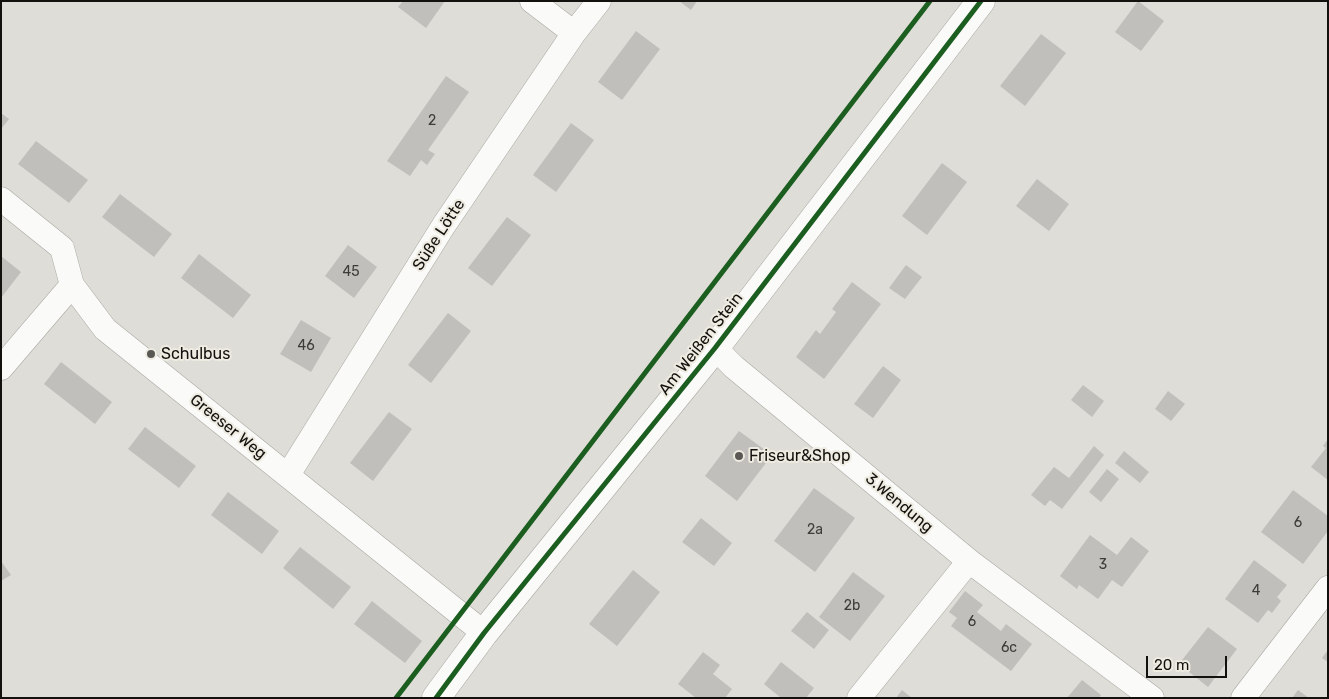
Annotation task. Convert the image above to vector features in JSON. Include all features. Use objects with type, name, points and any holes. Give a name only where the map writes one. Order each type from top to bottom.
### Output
[{"type":"street","points":[[532,1],[574,33]]},
{"type":"street","name":"Süße Lötte","points":[[288,474],[444,226],[574,33],[599,1]]},
{"type":"street","name":"Am Weißen Stein","points":[[436,698],[484,633],[715,348],[981,1]]},
{"type":"street","name":"Greeser Weg","points":[[1,199],[62,248],[72,285],[105,329],[484,633]]},
{"type":"street","points":[[1,368],[72,285]]},
{"type":"street","name":"3.Wendung","points":[[715,348],[734,367],[969,561],[1152,698]]},
{"type":"street","points":[[859,698],[969,561]]},
{"type":"street","points":[[1243,698],[1328,588]]},
{"type":"building","points":[[403,1],[445,1],[426,28],[398,7]]},
{"type":"building","points":[[679,1],[697,1],[691,10]]},
{"type":"building","points":[[1138,1],[1164,21],[1141,51],[1115,32]]},
{"type":"building","points":[[636,31],[660,49],[622,100],[598,82]]},
{"type":"building","points":[[1041,34],[1066,53],[1025,106],[1000,86]]},
{"type":"building","points":[[446,76],[469,92],[428,150],[435,154],[427,165],[421,160],[410,176],[387,161]]},
{"type":"building","points":[[1,113],[9,119],[1,129]]},
{"type":"building","points":[[571,123],[594,140],[556,192],[533,175]]},
{"type":"building","points":[[36,141],[88,180],[69,203],[18,164]]},
{"type":"building","points":[[942,163],[967,182],[927,235],[902,216]]},
{"type":"building","points":[[1037,179],[1069,204],[1049,231],[1016,206]]},
{"type":"building","points":[[120,194],[172,234],[154,257],[102,217]]},
{"type":"building","points":[[507,217],[531,235],[492,286],[468,268]]},
{"type":"building","points":[[348,245],[377,267],[354,298],[325,276]]},
{"type":"building","points":[[199,254],[251,295],[233,318],[181,278]]},
{"type":"building","points":[[1,256],[21,272],[1,298]]},
{"type":"building","points":[[906,265],[922,277],[905,299],[889,288]]},
{"type":"building","points":[[852,282],[881,304],[824,379],[796,357],[816,330],[820,334],[836,312],[832,309]]},
{"type":"building","points":[[448,313],[471,331],[431,383],[408,365]]},
{"type":"building","points":[[301,320],[331,338],[311,372],[280,354]]},
{"type":"building","points":[[61,362],[112,402],[95,424],[44,384]]},
{"type":"building","points":[[883,366],[901,380],[873,418],[854,404]]},
{"type":"building","points":[[1083,385],[1104,401],[1092,417],[1071,400]]},
{"type":"building","points":[[1168,391],[1185,404],[1171,421],[1155,409]]},
{"type":"building","points":[[389,412],[412,429],[373,481],[350,463]]},
{"type":"building","points":[[145,427],[196,466],[179,488],[128,449]]},
{"type":"building","points":[[739,431],[772,455],[737,501],[705,476]]},
{"type":"building","points":[[1328,439],[1328,480],[1311,467],[1326,448],[1323,446]]},
{"type":"building","points":[[1094,446],[1104,455],[1062,509],[1050,500],[1045,506],[1031,495],[1054,467],[1069,478]]},
{"type":"building","points":[[1124,451],[1149,472],[1140,483],[1115,463]]},
{"type":"building","points":[[1107,469],[1119,479],[1101,502],[1089,492]]},
{"type":"building","points":[[814,488],[855,518],[815,572],[774,541]]},
{"type":"building","points":[[1293,490],[1328,516],[1328,531],[1303,564],[1261,532]]},
{"type":"building","points":[[228,492],[279,531],[262,554],[211,515]]},
{"type":"building","points":[[701,518],[732,543],[714,566],[682,542]]},
{"type":"building","points":[[1090,535],[1117,555],[1131,537],[1149,551],[1122,587],[1112,580],[1098,599],[1079,585],[1077,589],[1060,576]]},
{"type":"building","points":[[300,547],[351,587],[333,609],[283,568]]},
{"type":"building","points":[[1254,560],[1287,585],[1277,597],[1281,601],[1272,613],[1268,610],[1258,623],[1225,599]]},
{"type":"building","points":[[1,561],[11,575],[1,581]]},
{"type":"building","points":[[633,570],[660,592],[617,646],[589,624]]},
{"type":"building","points":[[853,572],[885,596],[850,641],[819,617]]},
{"type":"building","points":[[965,591],[983,605],[977,612],[1001,631],[1006,624],[1032,644],[1011,671],[951,626],[957,618],[949,612]]},
{"type":"building","points":[[372,601],[422,641],[405,663],[354,624]]},
{"type":"building","points":[[807,612],[829,630],[814,649],[791,631]]},
{"type":"building","points":[[1208,627],[1237,649],[1208,687],[1179,664]]},
{"type":"building","points":[[1328,650],[1328,662],[1322,658]]},
{"type":"building","points":[[703,652],[720,665],[713,674],[732,689],[725,698],[696,698],[678,684]]},
{"type":"building","points":[[781,662],[814,688],[806,698],[781,698],[764,684]]},
{"type":"building","points":[[1082,680],[1101,695],[1099,698],[1067,698]]},
{"type":"building","points":[[902,690],[912,698],[896,698]]},
{"type":"building","points":[[1298,690],[1309,698],[1292,698]]},
{"type":"cycle path","points":[[396,698],[930,1]]},
{"type":"cycle path","points":[[436,698],[484,633],[715,348],[981,1]]},
{"type":"place","name":"Schulbus","points":[[151,354]]},
{"type":"place","name":"Friseur&Shop","points":[[739,456]]}]
